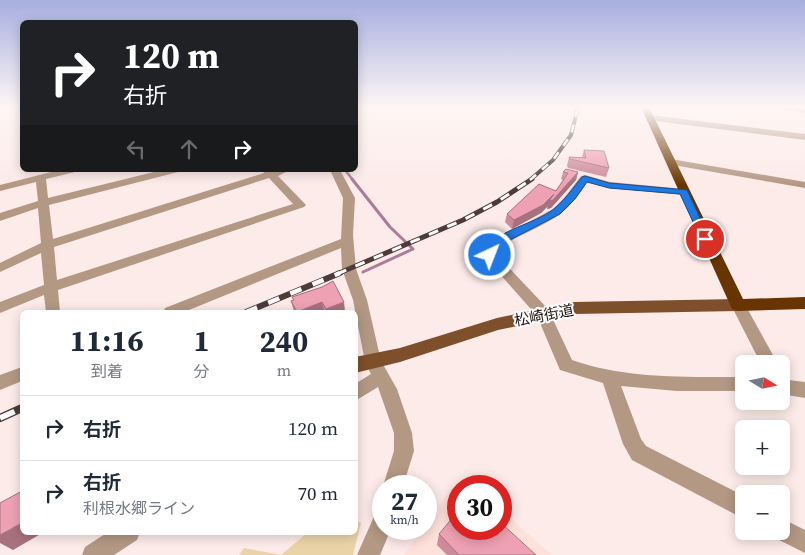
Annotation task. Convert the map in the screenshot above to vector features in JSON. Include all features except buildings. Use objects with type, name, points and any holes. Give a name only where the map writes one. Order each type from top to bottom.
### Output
[{"type":"highway","points":[[657,133],[738,305],[805,303]]},
{"type":"main road","name":"松崎街道","points":[[370,368],[497,324],[544,313],[574,308],[738,305]]},
{"type":"street","points":[[778,133],[805,137]]},
{"type":"street","points":[[671,162],[805,184]]},
{"type":"street","points":[[0,188],[64,172]]},
{"type":"street","points":[[0,217],[43,203],[166,172]]},
{"type":"street","points":[[0,268],[47,245],[269,172],[300,205],[51,287],[0,308]]},
{"type":"street","points":[[336,172],[349,198],[349,269],[360,300],[370,368],[388,389],[403,433],[404,451],[396,475]]},
{"type":"street","points":[[684,192],[609,185],[580,177],[572,197],[556,212],[498,242],[490,250],[490,255],[544,313],[566,365],[578,371],[640,381],[735,384]]},
{"type":"street","points":[[41,178],[53,310]]},
{"type":"street","points":[[175,310],[348,241]]},
{"type":"street","points":[[738,305],[765,355]]},
{"type":"street","points":[[358,388],[370,368]]},
{"type":"street","points":[[0,383],[20,375]]},
{"type":"street","points":[[609,376],[633,444],[639,453],[735,503]]},
{"type":"street","points":[[790,387],[805,390]]},
{"type":"street","points":[[790,534],[805,542]]},
{"type":"street","points":[[93,555],[124,535]]},
{"type":"street","points":[[368,555],[375,540]]},
{"type":"shaded area","points":[[447,495],[447,540],[512,540],[512,520],[552,555],[404,555],[415,540],[437,540],[437,509]]},
{"type":"shaded area","points":[[358,521],[361,523],[358,535]]},
{"type":"shaded area","points":[[305,535],[358,535],[353,555],[281,555]]},
{"type":"shaded area","points":[[244,548],[281,555],[239,555]]},
{"type":"waterway","points":[[347,172],[353,180]]},
{"type":"waterway","points":[[352,179],[390,227],[413,249],[363,272]]},
{"type":"railway","points":[[530,180],[553,160],[572,133]]},
{"type":"railway","points":[[337,274],[463,220],[497,202],[532,179]]},
{"type":"railway","points":[[251,310],[340,273]]},
{"type":"railway","points":[[0,418],[20,409]]},
{"type":"route","points":[[490,255],[490,250],[498,242],[556,212],[572,197],[585,178],[609,185],[684,192],[705,239]]}]
